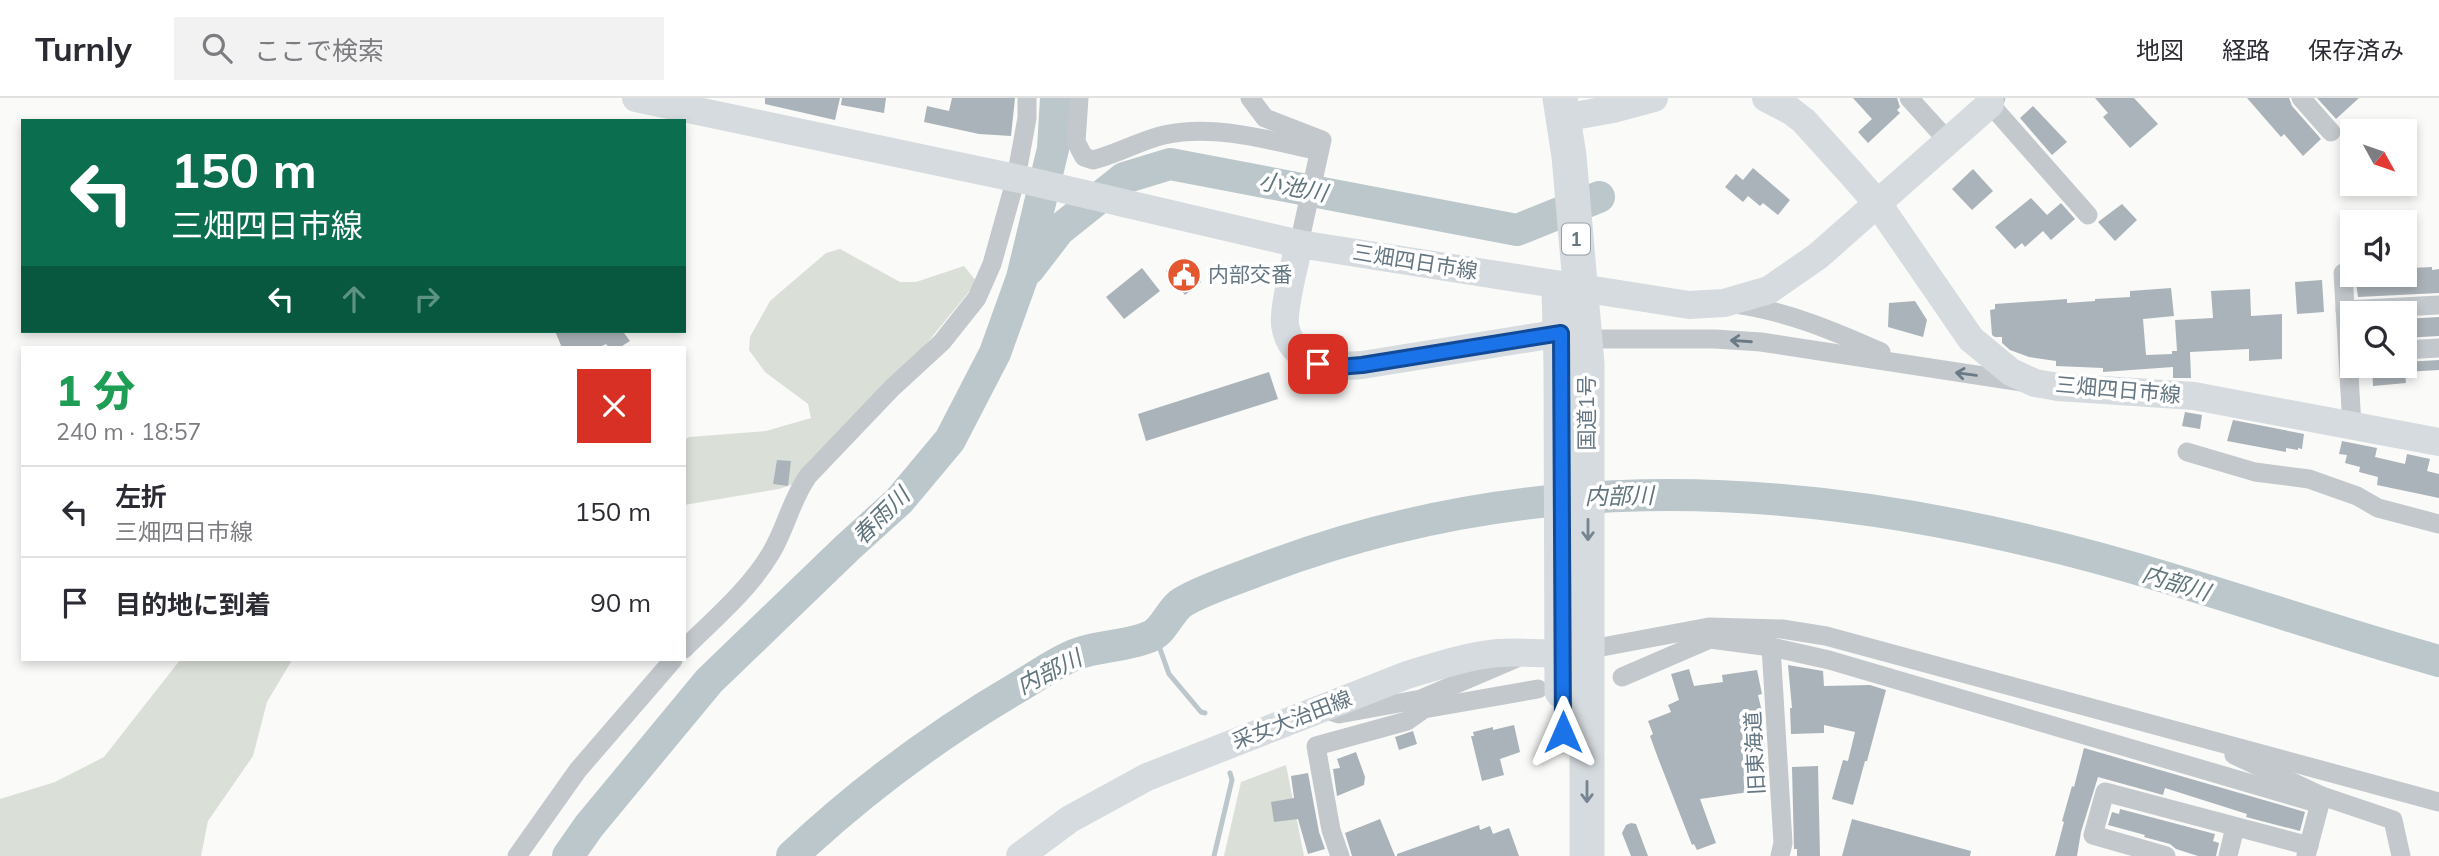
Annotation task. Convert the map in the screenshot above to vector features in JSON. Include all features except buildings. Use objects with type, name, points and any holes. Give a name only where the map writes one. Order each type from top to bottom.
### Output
[{"type":"highway","name":"国道1号","points":[[1553,104],[1573,340],[1575,638],[1582,851]]},
{"type":"main road","name":"三畑四日市線","points":[[636,98],[1156,210],[1301,233],[1689,305],[1724,303],[1769,290],[1818,257],[1878,204]]},
{"type":"main road","points":[[1553,104],[1618,103],[1654,98]]},
{"type":"main road","name":"三畑四日市線","points":[[1766,98],[1804,121],[1878,204],[1971,339],[2011,372],[2035,383],[2058,387],[2193,396],[2439,442]]},
{"type":"main road","points":[[1878,204],[1993,101]]},
{"type":"main road","points":[[1301,233],[1286,306],[1285,324],[1297,350],[1318,364],[1338,367],[1362,365],[1573,340]]},
{"type":"main road","name":"采女大治田線","points":[[1020,856],[1070,819],[1147,777],[1322,708],[1450,661],[1500,653],[1525,654],[1575,638]]},
{"type":"street","points":[[686,647],[757,574],[779,538],[798,489],[808,475],[892,388],[942,342],[977,298],[1022,179],[1027,98]]},
{"type":"street","points":[[1079,98],[1076,142],[1084,157],[1093,160],[1150,139],[1201,131],[1226,132],[1318,153]]},
{"type":"street","points":[[1250,98],[1265,118],[1322,140],[1301,233]]},
{"type":"street","points":[[1909,98],[1948,141]]},
{"type":"street","points":[[2301,98],[2331,132]]},
{"type":"street","points":[[1993,101],[2088,215]]},
{"type":"street","points":[[1724,303],[1759,307],[1800,320],[1913,367]]},
{"type":"street","points":[[2417,306],[2439,305]]},
{"type":"street","points":[[1573,340],[1715,339],[1761,342],[2058,387]]},
{"type":"street","points":[[2417,349],[2439,348]]},
{"type":"street","points":[[2351,378],[2352,426]]},
{"type":"street","points":[[2188,452],[2255,472],[2309,479],[2357,496],[2378,508],[2439,524]]},
{"type":"street","points":[[1575,638],[1782,629],[1826,636],[2439,802]]},
{"type":"street","points":[[1622,677],[1709,633],[1829,660],[2393,820],[2401,856]]},
{"type":"street","name":"旧東海道","points":[[1771,647],[1783,843],[1780,856]]},
{"type":"street","points":[[1340,856],[1331,830],[1316,746],[1407,721],[1423,704],[1525,654]]},
{"type":"street","points":[[517,856],[593,751],[672,661]]},
{"type":"street","points":[[1322,708],[1339,715],[1538,689]]},
{"type":"street","points":[[2189,733],[2321,800]]},
{"type":"street","points":[[2166,856],[2093,835],[2105,792],[2235,827],[2308,851],[2321,800]]},
{"type":"street","points":[[2228,856],[2235,827]]},
{"type":"shaded area","points":[[840,249],[900,282],[916,282],[964,266],[977,282],[863,421],[808,479],[779,489],[686,505],[686,439],[766,431],[811,418],[808,404],[765,372],[749,350],[750,337],[770,301],[826,253]]},
{"type":"shaded area","points":[[179,661],[291,661],[267,702],[253,756],[208,821],[201,856],[0,856],[0,799],[55,782],[104,757]]},
{"type":"shaded area","points":[[1286,765],[1304,856],[1224,856],[1241,782]]},
{"type":"waterway","name":"春雨川","points":[[568,856],[589,826],[709,681],[899,501],[950,440],[995,353],[1022,278],[1053,149],[1056,98]]},
{"type":"waterway","name":"小池川","points":[[1029,269],[1059,230],[1124,178],[1170,164],[1517,230],[1599,197]]},
{"type":"waterway","name":"内部川","points":[[792,856],[873,786],[959,724],[1067,658],[1093,649],[1151,636],[1180,604],[1194,596],[1254,572],[1352,539],[1449,516],[1546,501],[1644,495],[1741,497],[1840,506],[1939,521],[2089,556],[2439,661]]},
{"type":"waterway","points":[[1155,635],[1169,674],[1201,712],[1205,713]]},
{"type":"waterway","points":[[1214,856],[1232,780],[1230,773]]},
{"type":"place","name":"内部交番","points":[[1184,275]]},
{"type":"route","points":[[1318,364],[1338,367],[1362,365],[1561,333],[1563,732]]}]
